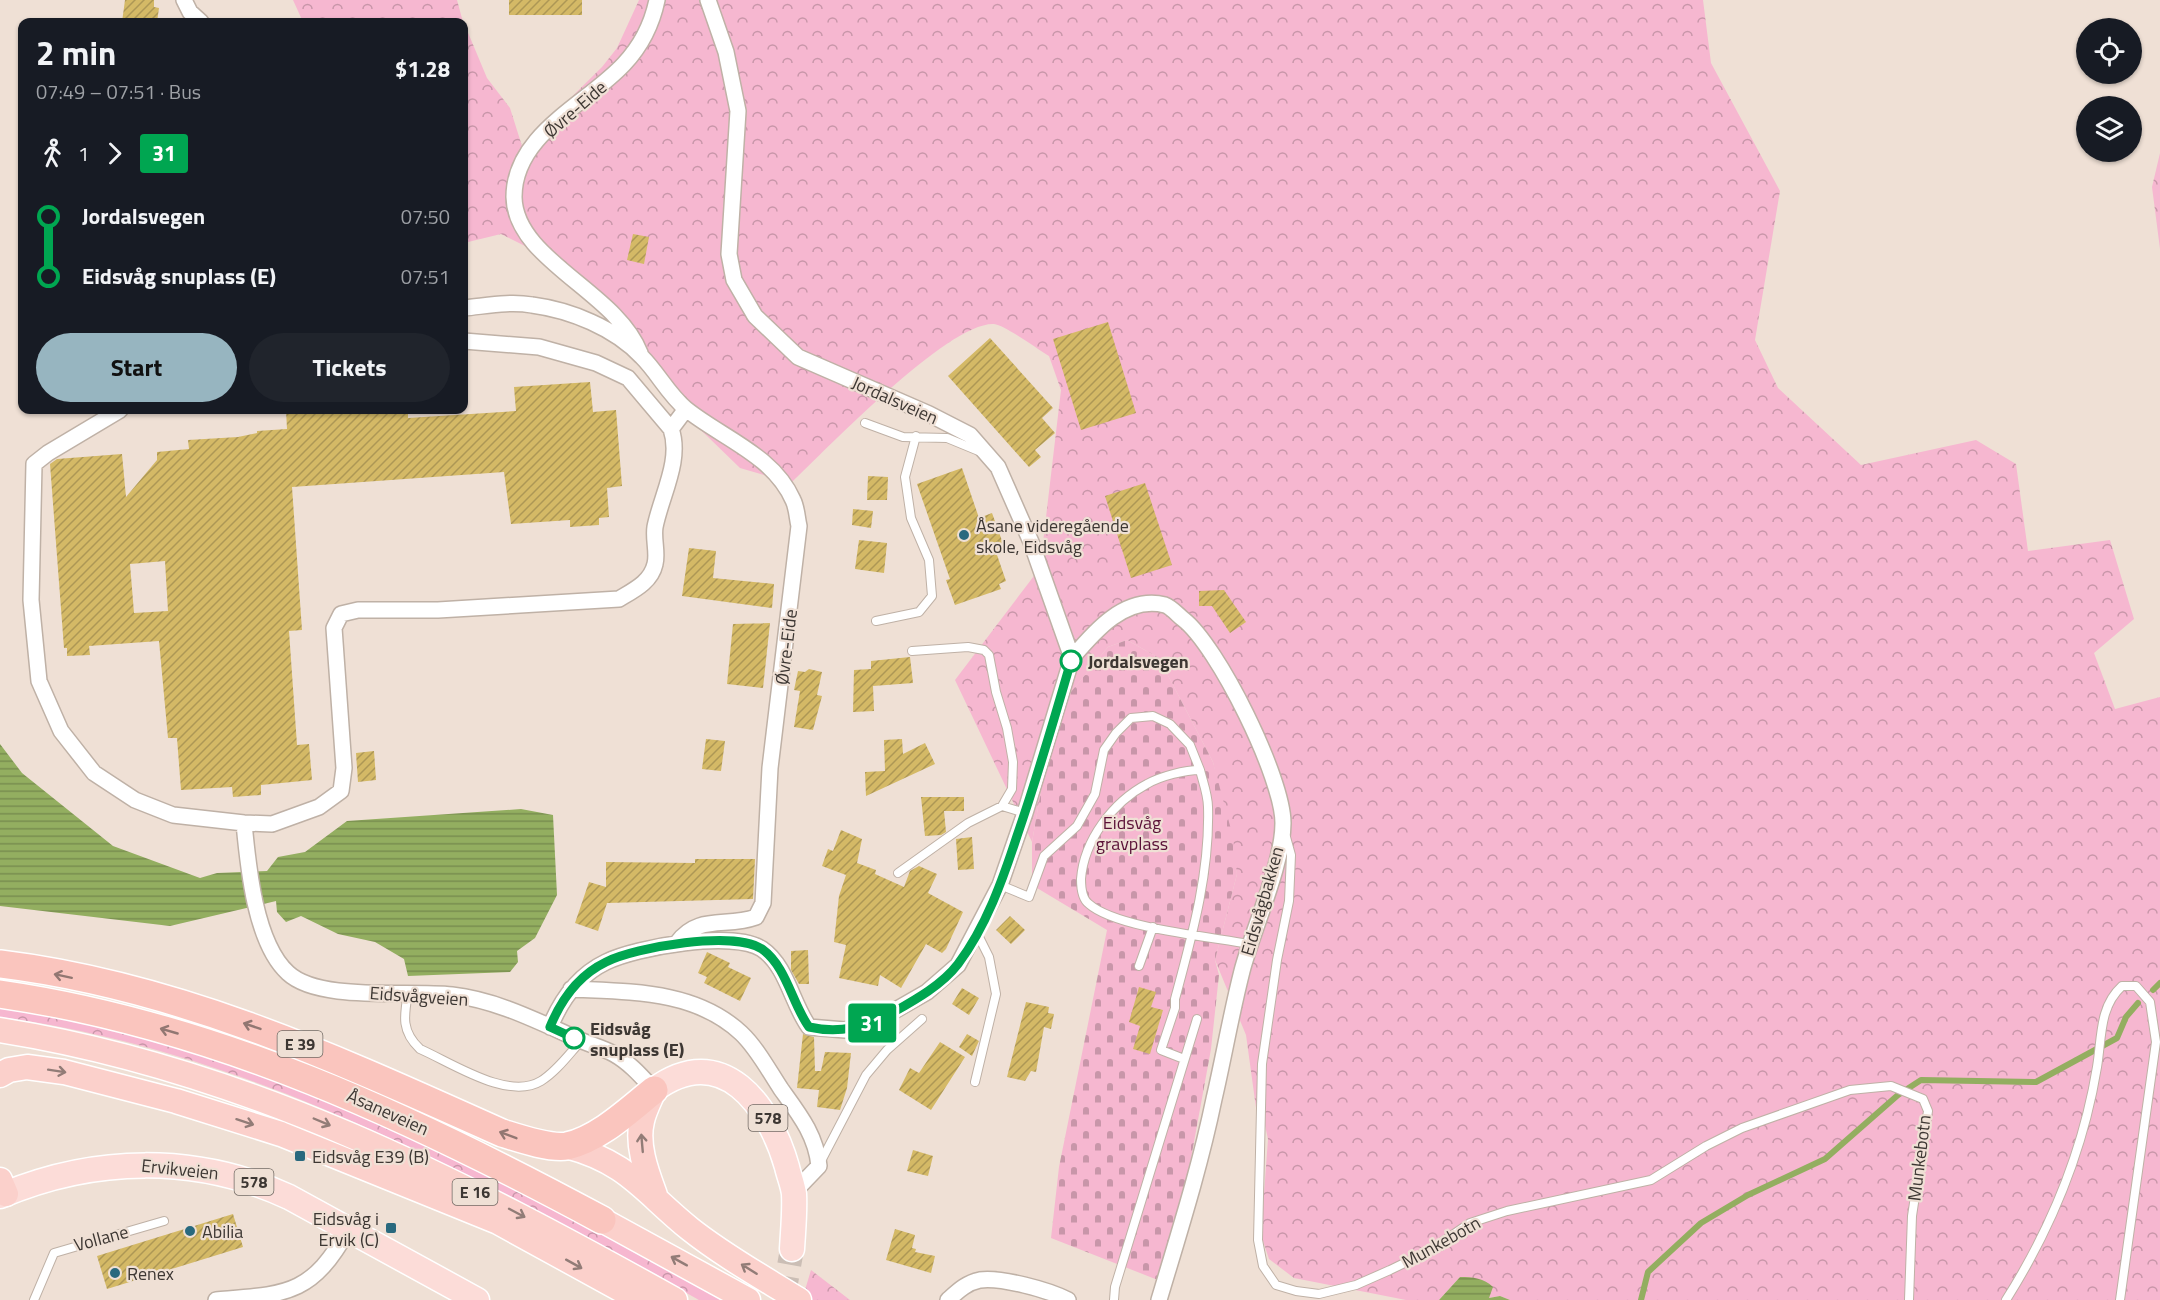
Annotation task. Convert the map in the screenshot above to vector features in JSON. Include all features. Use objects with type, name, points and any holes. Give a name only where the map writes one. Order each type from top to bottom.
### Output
[{"type":"highway","name":"E 39","points":[[0,964],[108,986],[253,1026],[340,1060],[502,1133],[530,1141],[566,1146]]},
{"type":"highway","name":"Åsaneveien","points":[[0,994],[153,1027],[284,1069],[449,1140],[748,1300]]},
{"type":"highway","name":"Åsaneveien","points":[[0,1030],[69,1042],[144,1061],[277,1104],[449,1179],[565,1239],[675,1300]]},
{"type":"highway","points":[[0,1075],[9,1070],[27,1067],[64,1072],[176,1101],[272,1131],[498,1222],[640,1300]]},
{"type":"highway","points":[[566,1146],[603,1129],[654,1090]]},
{"type":"highway","points":[[654,1090],[642,1121],[641,1136],[643,1156],[656,1197]]},
{"type":"highway","points":[[566,1146],[600,1156],[616,1165],[706,1241],[799,1300]]},
{"type":"main road","name":"578","points":[[654,1090],[679,1075],[703,1073],[727,1078],[744,1089],[759,1104],[772,1126],[794,1192],[792,1249]]},
{"type":"main road","name":"Ervikveien","points":[[2,1190],[110,1166],[158,1164],[196,1167],[260,1183],[477,1300]]},
{"type":"street","points":[[184,0],[190,12],[197,18]]},
{"type":"street","name":"Øvre-Eide","points":[[641,355],[634,337],[622,321],[538,248],[525,233],[514,198],[518,175],[532,149],[571,107],[608,80],[625,63],[646,32],[657,0]]},
{"type":"street","name":"Jordalsveien","points":[[708,0],[726,52],[738,111],[729,254],[734,280],[755,316],[798,357],[929,414],[970,435],[998,467],[1031,542],[1072,658]]},
{"type":"street","name":"Øvre-Eide","points":[[468,308],[510,304],[544,308],[591,322],[622,340],[641,355],[686,409],[763,462],[781,480],[794,501],[799,526],[770,768],[763,903],[756,916],[746,920],[702,924],[686,930],[676,943]]},
{"type":"street","points":[[113,414],[48,453],[34,464],[31,600],[39,681],[62,731],[94,773],[135,800],[173,815],[272,824],[319,807],[341,791],[344,768],[334,627],[340,614],[358,610],[438,610],[620,598],[643,585],[655,565],[654,530],[674,451],[675,440],[672,429],[628,378],[596,363],[539,347],[468,341]]},
{"type":"street","points":[[672,429],[686,409]]},
{"type":"street","name":"Eidsvågbakken","points":[[1072,658],[1103,623],[1137,605],[1166,605],[1192,626],[1222,668],[1279,793],[1283,824],[1274,870],[1249,944],[1228,1023],[1214,1099],[1193,1186],[1159,1300]]},
{"type":"street","points":[[550,1027],[560,1004],[571,989],[605,962],[676,943],[735,940],[763,950],[778,965],[799,1013],[809,1027],[845,1030],[873,1023],[927,992],[958,965],[1000,885],[1025,813],[1072,658]]},
{"type":"street","name":"Eidsvågveien","points":[[244,823],[248,861],[273,956],[302,984],[350,992],[408,991],[477,999],[612,1053],[625,1061],[654,1090]]},
{"type":"street","points":[[571,989],[662,995],[679,999],[725,1020],[743,1035],[810,1129],[817,1148],[819,1166],[794,1192]]},
{"type":"street","points":[[216,1300],[267,1296],[293,1289],[320,1272],[335,1255],[348,1230]]},
{"type":"street","points":[[948,1300],[963,1287],[981,1280],[1042,1290],[1068,1300]]},
{"type":"lane","points":[[865,423],[903,437],[947,438],[986,454]]},
{"type":"lane","points":[[876,621],[919,612],[932,596],[929,560],[911,518],[905,477],[916,436]]},
{"type":"lane","points":[[898,873],[968,823],[1002,806],[1012,789],[1013,762],[989,655],[984,650],[968,648],[912,651]]},
{"type":"lane","points":[[1000,885],[1029,897],[1044,856],[1077,826],[1095,794],[1104,750],[1131,718],[1153,716],[1170,724],[1190,745],[1200,770],[1208,805],[1204,879],[1193,934],[1161,1050],[1184,1059]]},
{"type":"lane","points":[[1200,770],[1191,770],[1147,784],[1116,809],[1094,835],[1082,866],[1081,888],[1088,904],[1117,918],[1153,927],[1249,944]]},
{"type":"lane","points":[[1002,806],[1025,813]]},
{"type":"lane","name":"Munkebotn","points":[[1283,824],[1291,855],[1289,901],[1277,960],[1262,1064],[1258,1240],[1263,1266],[1276,1285],[1296,1292],[1319,1294],[1356,1284],[1429,1251],[1470,1223],[1517,1209],[1652,1180],[1706,1146],[1742,1128],[1850,1090],[1891,1086],[1923,1099],[1928,1111],[1912,1216],[1909,1300]]},
{"type":"lane","points":[[1139,966],[1153,927]]},
{"type":"lane","points":[[975,1082],[996,994],[989,957],[976,933]]},
{"type":"lane","points":[[2006,1300],[2034,1254],[2070,1173],[2089,1116],[2100,1039],[2110,996],[2122,986],[2136,986],[2150,1002],[2156,1042],[2120,1300]]},
{"type":"lane","points":[[408,991],[404,1018],[410,1039],[420,1049],[501,1086],[517,1088],[542,1081],[581,1041]]},
{"type":"lane","points":[[819,1166],[867,1075],[888,1050],[922,1019]]},
{"type":"lane","points":[[1114,1300],[1118,1277],[1197,1019]]},
{"type":"lane","name":"Vollane","points":[[34,1300],[54,1253],[164,1221]]},
{"type":"green space","points":[[293,0],[457,0],[462,18],[301,18]]},
{"type":"green space","points":[[639,0],[1703,0],[1711,63],[1780,191],[1755,340],[1778,388],[1861,465],[1976,440],[2016,464],[2028,551],[2110,540],[2134,619],[2094,653],[2115,709],[2160,697],[2160,1300],[1510,1300],[1500,1296],[1489,1298],[1460,1277],[1439,1300],[1406,1300],[1294,1278],[1269,1259],[1261,1235],[1268,1139],[1264,1121],[1257,1115],[1246,1035],[1215,960],[1237,874],[1213,762],[1159,658],[1127,640],[1108,647],[1062,703],[1051,734],[1032,842],[955,680],[1040,568],[1061,390],[1049,356],[999,325],[974,329],[948,343],[919,364],[859,417],[791,483],[740,468],[673,403],[588,291],[541,254],[501,234],[468,242],[468,33],[487,78],[510,108],[522,146],[602,67],[617,48]]},
{"type":"green space","points":[[2160,153],[2160,249],[2152,187]]},
{"type":"green space","name":"Eidsvåg gravplass","points":[[1127,640],[1159,658],[1213,762],[1233,837],[1237,874],[1215,960],[1219,975],[1211,1049],[1168,1284],[1051,1238],[1059,1167],[1107,930],[1032,885],[1032,842],[1051,734],[1061,704],[1108,647]]},
{"type":"green space","points":[[0,1008],[97,1025],[191,1050],[283,1082],[462,1161],[721,1300],[699,1300],[533,1209],[448,1166],[274,1089],[185,1058],[93,1034],[0,1017]]},
{"type":"green space","points":[[811,1270],[850,1300],[802,1300]]},
{"type":"shaded area","points":[[0,744],[22,773],[113,846],[200,878],[217,873],[267,871],[278,857],[305,852],[347,821],[521,809],[553,815],[557,895],[535,938],[517,951],[518,962],[510,972],[408,976],[404,959],[375,942],[338,934],[301,916],[286,922],[277,912],[276,901],[170,926],[0,906]]},
{"type":"shaded area","points":[[1460,1277],[1478,1279],[1490,1284],[1493,1287],[1489,1298],[1500,1296],[1510,1300],[1439,1300]]},
{"type":"building","points":[[125,0],[154,0],[154,7],[159,8],[158,18],[123,18]]},
{"type":"building","points":[[509,0],[582,0],[582,15],[509,15]]},
{"type":"building","points":[[633,234],[649,237],[644,264],[627,260]]},
{"type":"building","points":[[1108,322],[1136,413],[1081,430],[1053,339]]},
{"type":"building","points":[[990,338],[1053,408],[1042,418],[1055,433],[1035,450],[1041,457],[1029,467],[948,376]]},
{"type":"building","points":[[590,382],[593,412],[616,410],[622,486],[607,488],[609,517],[599,518],[599,525],[570,527],[570,520],[511,524],[504,472],[292,487],[302,630],[289,631],[297,745],[309,744],[312,780],[261,785],[261,795],[233,797],[232,787],[181,790],[177,738],[168,738],[159,641],[89,646],[90,655],[67,656],[67,648],[64,648],[50,464],[57,459],[122,454],[126,497],[157,460],[157,452],[189,449],[188,440],[238,437],[257,433],[257,431],[287,429],[286,414],[408,414],[408,418],[516,411],[514,387]],"holes":[[[165,561],[168,611],[134,613],[130,564]]]},
{"type":"building","points":[[962,468],[979,518],[992,513],[1005,549],[996,552],[1006,581],[999,584],[1001,589],[955,605],[946,580],[950,579],[917,484]]},
{"type":"building","points":[[868,476],[888,477],[887,500],[867,500]]},
{"type":"building","points":[[1145,483],[1172,565],[1131,578],[1105,496]]},
{"type":"building","points":[[853,509],[873,511],[871,528],[852,525]]},
{"type":"building","points":[[859,540],[887,543],[884,573],[855,569]]},
{"type":"building","points":[[689,548],[716,551],[713,578],[774,584],[772,608],[682,596]]},
{"type":"building","points":[[1224,590],[1246,622],[1230,633],[1212,606],[1199,606],[1199,591]]},
{"type":"building","points":[[770,623],[763,688],[727,684],[733,624]]},
{"type":"building","points":[[910,657],[913,683],[873,686],[874,711],[853,712],[854,670],[871,669],[871,661]]},
{"type":"building","points":[[809,669],[822,672],[817,695],[822,696],[813,730],[794,727],[800,691],[794,690],[798,671],[805,672]]},
{"type":"building","points":[[706,739],[725,741],[721,771],[702,769]]},
{"type":"building","points":[[902,739],[903,754],[925,743],[935,764],[866,796],[865,772],[885,771],[884,740]]},
{"type":"building","points":[[374,751],[376,780],[358,782],[356,753]]},
{"type":"building","points":[[921,797],[964,797],[964,811],[944,811],[946,832],[941,835],[925,836]]},
{"type":"building","points":[[841,830],[862,839],[857,863],[876,870],[875,874],[904,887],[910,871],[919,866],[937,874],[928,893],[963,912],[946,949],[942,953],[926,944],[901,988],[880,975],[878,986],[839,978],[846,945],[834,942],[839,896],[846,875],[822,866],[828,849],[833,851]]},
{"type":"building","points":[[972,837],[974,869],[958,870],[956,839]]},
{"type":"building","points":[[695,859],[755,859],[753,899],[607,903],[598,931],[575,923],[589,882],[606,887],[606,862],[695,863]]},
{"type":"building","points":[[1010,916],[1025,930],[1011,944],[996,930]]},
{"type":"building","points":[[808,950],[809,984],[799,984],[791,970],[791,951]]},
{"type":"building","points":[[707,952],[730,963],[728,967],[751,978],[740,1001],[704,983],[707,977],[698,973]]},
{"type":"building","points":[[1139,987],[1156,992],[1151,1007],[1163,1010],[1150,1054],[1133,1049],[1140,1026],[1129,1022]]},
{"type":"building","points":[[962,988],[979,998],[969,1015],[952,1004]]},
{"type":"building","points":[[1026,1002],[1049,1007],[1048,1013],[1054,1014],[1051,1029],[1044,1027],[1036,1072],[1031,1071],[1025,1081],[1007,1077]]},
{"type":"building","points":[[803,1034],[814,1037],[815,1071],[821,1071],[825,1052],[851,1053],[847,1088],[840,1110],[817,1107],[819,1090],[797,1088]]},
{"type":"building","points":[[967,1034],[979,1041],[972,1056],[959,1047]]},
{"type":"building","points":[[940,1042],[965,1057],[931,1110],[899,1090],[910,1068],[919,1073]]},
{"type":"building","points":[[913,1150],[933,1156],[928,1176],[907,1171]]},
{"type":"building","points":[[233,1214],[243,1247],[107,1289],[97,1256]]},
{"type":"building","points":[[895,1229],[915,1235],[912,1248],[916,1249],[915,1252],[935,1256],[931,1273],[886,1260]]},
{"type":"waterway","points":[[2153,990],[2160,983]]},
{"type":"waterway","points":[[1641,1300],[1648,1272],[1701,1223],[1748,1195],[1825,1159],[1898,1095],[1921,1080],[2036,1082],[2117,1038],[2126,1017],[2138,1003]]},
{"type":"tunnel","points":[[783,1300],[792,1249]]},
{"type":"bus line","name":"31","points":[[574,1038],[550,1027],[560,1004],[571,989],[605,962],[676,943],[735,940],[763,950],[778,965],[799,1013],[809,1027],[824,1030],[845,1030],[873,1023],[927,992],[958,965],[1000,885],[1046,748],[1071,661]]},
{"type":"place","name":"Åsane videregående skole, Eidsvåg","points":[[964,535]]},
{"type":"place","name":"Jordalsvegen","points":[[1071,661]]},
{"type":"place","name":"Eidsvåg snuplass (E)","points":[[574,1038]]},
{"type":"place","name":"Eidsvåg E39 (B)","points":[[300,1156]]},
{"type":"place","name":"Eidsvåg i Ervik (C)","points":[[391,1228]]},
{"type":"place","name":"Abilia","points":[[190,1231]]},
{"type":"place","name":"Renex","points":[[115,1273]]}]
